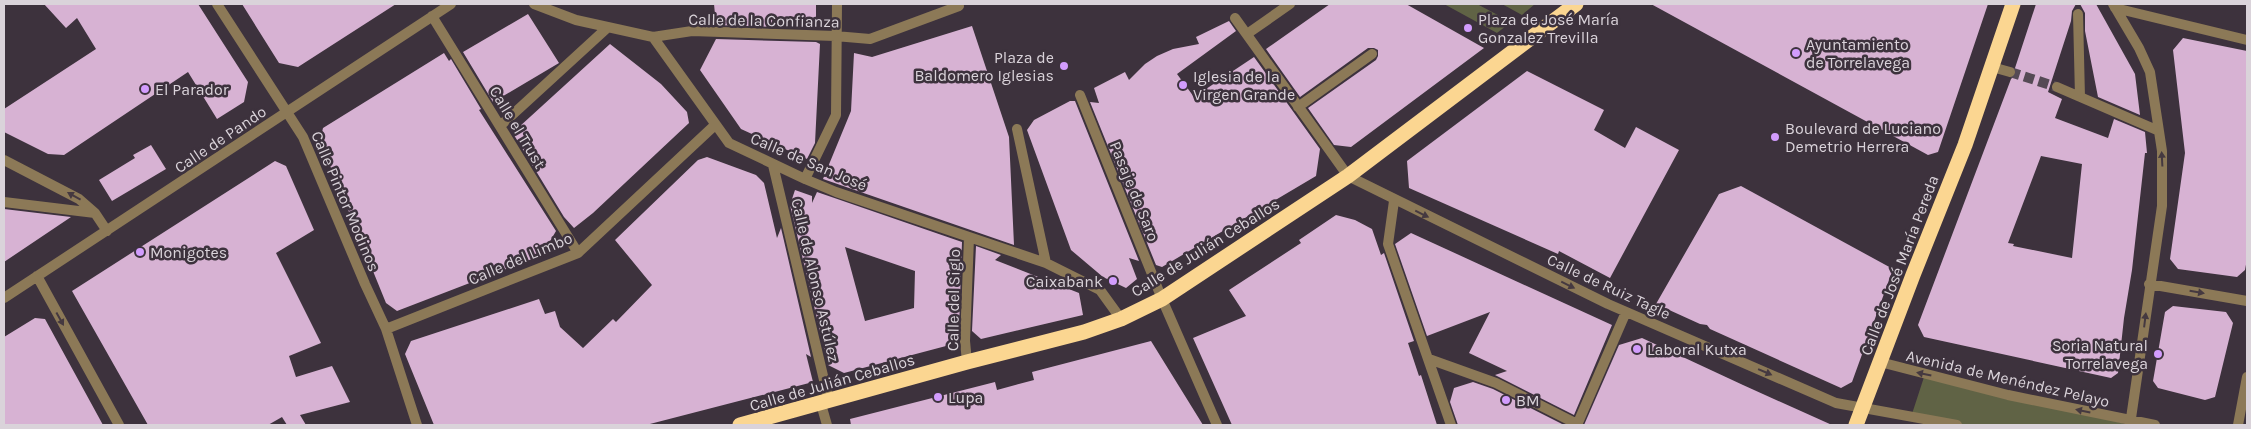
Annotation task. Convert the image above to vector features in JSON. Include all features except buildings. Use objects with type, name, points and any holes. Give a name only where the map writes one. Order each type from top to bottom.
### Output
[{"type":"highway","name":"Calle de Julián Ceballos","points":[[740,425],[825,403],[967,362],[1084,332],[1121,319],[1162,299],[1348,176],[1576,4]]},
{"type":"highway","name":"Calle de José María Pereda","points":[[1856,425],[1965,145],[2013,4]]},
{"type":"street","name":"Calle Pintor Modinos","points":[[217,4],[303,137],[386,329],[417,425]]},
{"type":"street","name":"Calle de Pando","points":[[4,298],[451,4]]},
{"type":"street","points":[[534,4],[554,13],[607,28],[653,37]]},
{"type":"street","points":[[805,179],[836,114],[835,36],[837,4]]},
{"type":"street","points":[[1246,34],[1290,4]]},
{"type":"street","name":"Calle de la Confianza","points":[[653,37],[692,31],[870,39],[959,6]]},
{"type":"street","points":[[2114,6],[2247,40]]},
{"type":"street","points":[[2114,6],[2148,66],[2159,131],[2163,181],[2162,206],[2130,423]]},
{"type":"street","points":[[2078,14],[2080,97]]},
{"type":"street","name":"Calle el Trust","points":[[432,16],[578,253]]},
{"type":"street","points":[[1235,18],[1348,176]]},
{"type":"street","points":[[500,126],[607,28]]},
{"type":"street","name":"Calle de San José","points":[[653,37],[729,143],[805,179],[1046,264],[1100,290],[1121,319]]},
{"type":"street","points":[[1298,107],[1372,54]]},
{"type":"street","points":[[1992,67],[2010,72]]},
{"type":"street","points":[[2057,87],[2159,131]]},
{"type":"street","name":"Pasaje de Saro","points":[[1080,95],[1162,299],[1217,425]]},
{"type":"street","name":"Calle del Limbo","points":[[386,329],[578,253],[715,125]]},
{"type":"street","points":[[1017,129],[1046,264]]},
{"type":"street","points":[[4,160],[79,199],[95,213],[107,231]]},
{"type":"street","name":"Calle de Alonso Astúlez","points":[[773,165],[825,403],[827,425]]},
{"type":"street","name":"Calle de Ruiz Tagle","points":[[1348,176],[1394,201],[1626,312],[1836,403],[1863,409]]},
{"type":"street","points":[[1394,201],[1388,244],[1451,425]]},
{"type":"street","points":[[4,202],[95,213]]},
{"type":"street","name":"Calle del Siglo","points":[[967,362],[965,341],[969,238]]},
{"type":"street","points":[[37,276],[120,425]]},
{"type":"street","points":[[2149,284],[2247,301]]},
{"type":"street","points":[[1429,359],[1496,383],[1577,425],[1626,312]]},
{"type":"street","name":"Avenida de Menéndez Pelayo","points":[[1880,362],[2008,395],[2130,423],[2154,425]]},
{"type":"street","points":[[2238,425],[2247,377]]},
{"type":"street","points":[[1863,409],[1956,425]]},
{"type":"green space","points":[[1444,4],[1477,4],[1511,22],[1497,33]]},
{"type":"green space","points":[[1502,4],[1535,4],[1522,15]]},
{"type":"green space","points":[[1925,374],[2130,425],[1950,425],[1911,417]]},
{"type":"tunnel","points":[[2010,72],[2057,87]]},
{"type":"place","name":"Plaza de José María Gonzalez Trevilla","points":[[1468,28]]},
{"type":"place","name":"Ayuntamiento de Torrelavega","points":[[1796,53]]},
{"type":"place","name":"Plaza de Baldomero Iglesias","points":[[1064,66]]},
{"type":"place","name":"Iglesia de la Virgen Grande","points":[[1183,85]]},
{"type":"place","name":"El Parador","points":[[145,89]]},
{"type":"place","name":"Boulevard de Luciano Demetrio Herrera","points":[[1775,137]]},
{"type":"place","name":"Monigotes","points":[[140,252]]},
{"type":"place","name":"Caixabank","points":[[1113,281]]},
{"type":"place","name":"Laboral Kutxa","points":[[1637,349]]},
{"type":"place","name":"Soria Natural Torrelavega","points":[[2158,354]]},
{"type":"place","name":"Lupa","points":[[938,397]]},
{"type":"place","name":"BM","points":[[1506,400]]}]
